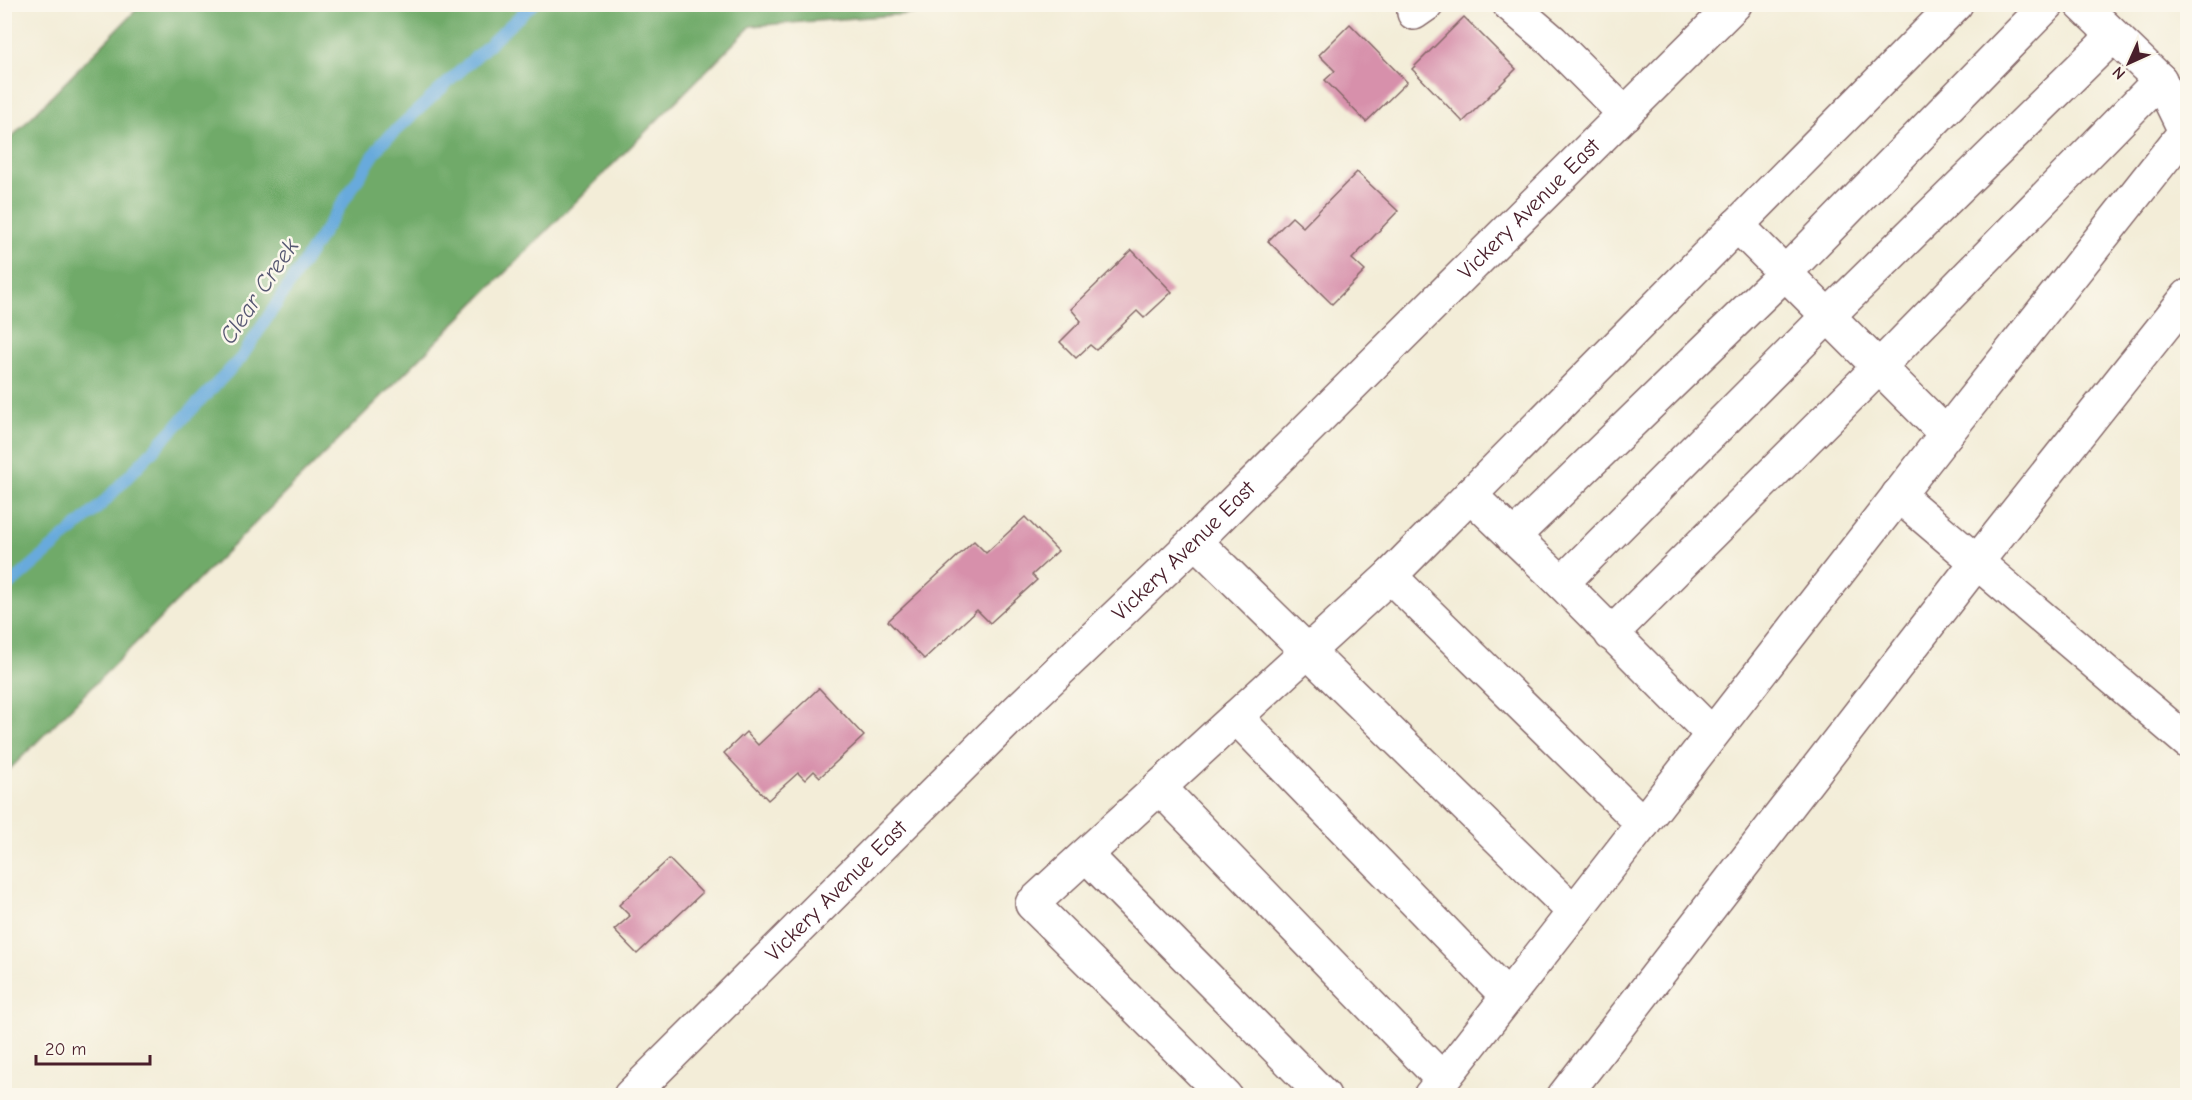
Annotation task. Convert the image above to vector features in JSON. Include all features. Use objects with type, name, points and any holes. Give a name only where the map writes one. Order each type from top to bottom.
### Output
[{"type":"street","points":[[1509,4],[1552,41],[1625,114]]},
{"type":"street","name":"Vickery Avenue East","points":[[630,1095],[1017,711],[1195,541],[1735,4]]},
{"type":"street","points":[[1225,1095],[1032,904],[1390,576],[1956,4]]},
{"type":"street","points":[[1513,537],[1785,273],[2048,4]]},
{"type":"street","points":[[1159,787],[1436,1087],[1898,495],[2187,132],[2160,80],[2081,4]]},
{"type":"street","points":[[1562,583],[1828,316],[2113,36]]},
{"type":"street","points":[[1611,634],[1879,367],[2160,80]]},
{"type":"street","points":[[1737,225],[1946,434]]},
{"type":"street","points":[[1564,1095],[1976,563],[2187,296]]},
{"type":"street","points":[[1470,495],[1713,734]]},
{"type":"street","points":[[1898,495],[2187,742]]},
{"type":"street","points":[[1195,541],[1574,912]]},
{"type":"street","points":[[1390,576],[1643,824]]},
{"type":"street","points":[[1236,717],[1507,996]]},
{"type":"street","points":[[1086,855],[1324,1095]]},
{"type":"green space","points":[[142,4],[993,5],[987,8],[751,26],[5,774],[5,144]]},
{"type":"building","points":[[1464,17],[1516,69],[1463,122],[1412,69]]},
{"type":"building","points":[[1350,24],[1407,82],[1366,122],[1325,80],[1335,71],[1319,55]]},
{"type":"building","points":[[1357,172],[1398,211],[1352,259],[1365,271],[1332,304],[1268,241],[1292,217],[1303,227]]},
{"type":"building","points":[[1132,250],[1172,292],[1144,318],[1137,311],[1096,350],[1090,345],[1076,358],[1060,342],[1081,321],[1071,309]]},
{"type":"building","points":[[1025,517],[1058,551],[1032,575],[1037,580],[990,623],[977,610],[924,659],[888,621],[974,541],[986,553]]},
{"type":"building","points":[[819,688],[864,736],[820,777],[814,771],[805,780],[798,773],[768,800],[724,753],[746,732],[758,745]]},
{"type":"building","points":[[669,859],[702,893],[637,954],[614,930],[630,916],[619,905]]},
{"type":"waterway","name":"Clear Creek","points":[[4,590],[100,506],[241,358],[381,144],[533,4]]}]
